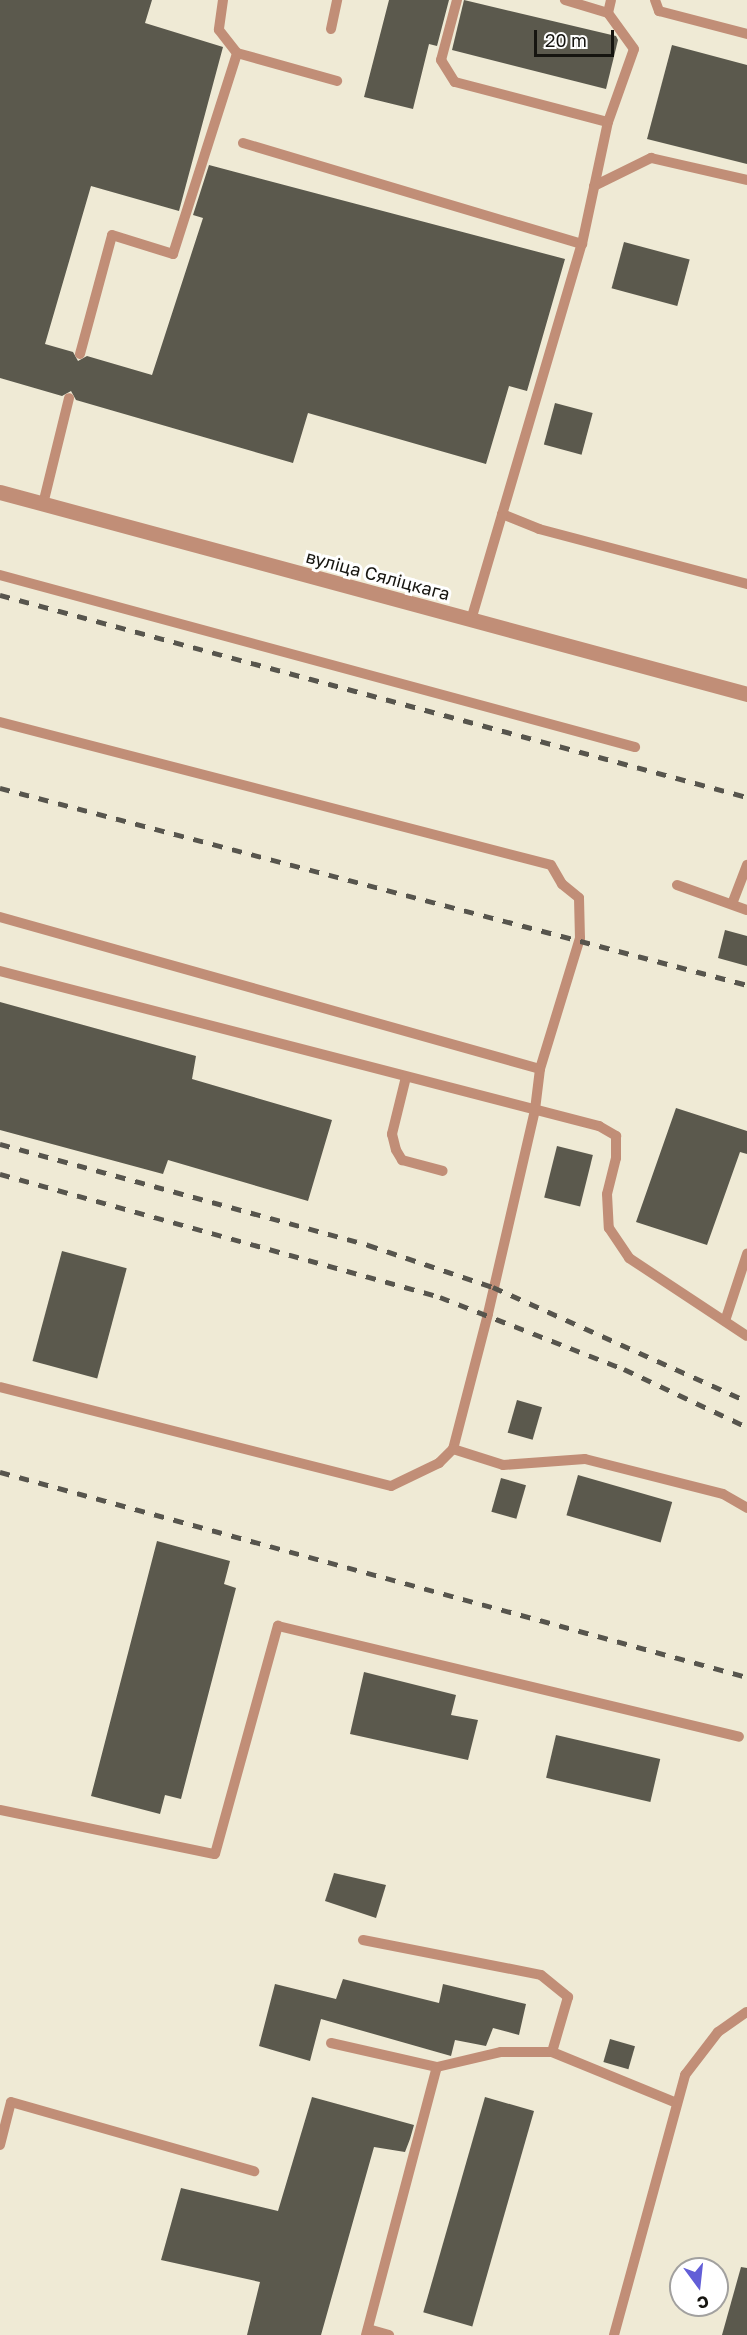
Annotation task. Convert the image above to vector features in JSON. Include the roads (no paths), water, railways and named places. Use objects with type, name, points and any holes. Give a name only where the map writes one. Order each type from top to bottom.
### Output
[{"type":"street","name":"вуліца Сяліцкага","points":[[0,492],[747,694]]},
{"type":"lane","points":[[223,0],[219,30],[237,53],[337,81]]},
{"type":"lane","points":[[331,29],[337,0]]},
{"type":"lane","points":[[457,0],[441,60],[455,82],[608,122]]},
{"type":"lane","points":[[471,620],[582,244],[608,122],[634,49],[608,13],[565,0]]},
{"type":"lane","points":[[608,13],[611,0]]},
{"type":"lane","points":[[655,0],[659,11],[747,34]]},
{"type":"lane","points":[[80,354],[112,235],[173,254],[237,53]]},
{"type":"lane","points":[[243,143],[582,244]]},
{"type":"lane","points":[[594,186],[651,158],[747,180]]},
{"type":"lane","points":[[43,504],[69,398]]},
{"type":"lane","points":[[502,514],[539,529],[747,584]]},
{"type":"lane","points":[[0,575],[635,747]]},
{"type":"lane","points":[[0,722],[551,865],[562,884],[579,898],[580,938],[540,1069],[535,1110],[453,1449],[439,1463],[391,1486],[0,1387]]},
{"type":"lane","points":[[732,904],[747,866]]},
{"type":"lane","points":[[677,885],[747,910]]},
{"type":"lane","points":[[0,917],[540,1069]]},
{"type":"lane","points":[[0,971],[599,1126],[616,1136],[616,1158],[607,1194],[609,1228],[629,1258],[747,1336]]},
{"type":"lane","points":[[406,1077],[392,1134],[396,1150],[402,1160],[443,1171]]},
{"type":"lane","points":[[725,1321],[747,1254]]},
{"type":"lane","points":[[453,1449],[503,1465],[585,1460],[723,1494],[747,1508]]},
{"type":"lane","points":[[0,1810],[216,1854],[278,1626],[739,1737]]},
{"type":"lane","points":[[363,1940],[541,1976],[568,1997],[552,2052]]},
{"type":"lane","points":[[614,2335],[685,2075],[718,2032],[747,2012]]},
{"type":"lane","points":[[331,2043],[437,2067],[501,2052],[552,2052],[677,2103]]},
{"type":"lane","points":[[389,2335],[367,2332],[437,2067]]},
{"type":"lane","points":[[0,2145],[11,2102],[254,2171]]},
{"type":"railway","points":[[0,595],[747,797]]},
{"type":"railway","points":[[0,788],[747,985]]},
{"type":"railway","points":[[0,1144],[368,1245],[493,1287],[747,1401]]},
{"type":"railway","points":[[0,1174],[440,1297],[624,1369],[747,1427]]},
{"type":"railway","points":[[0,1472],[747,1677]]}]
